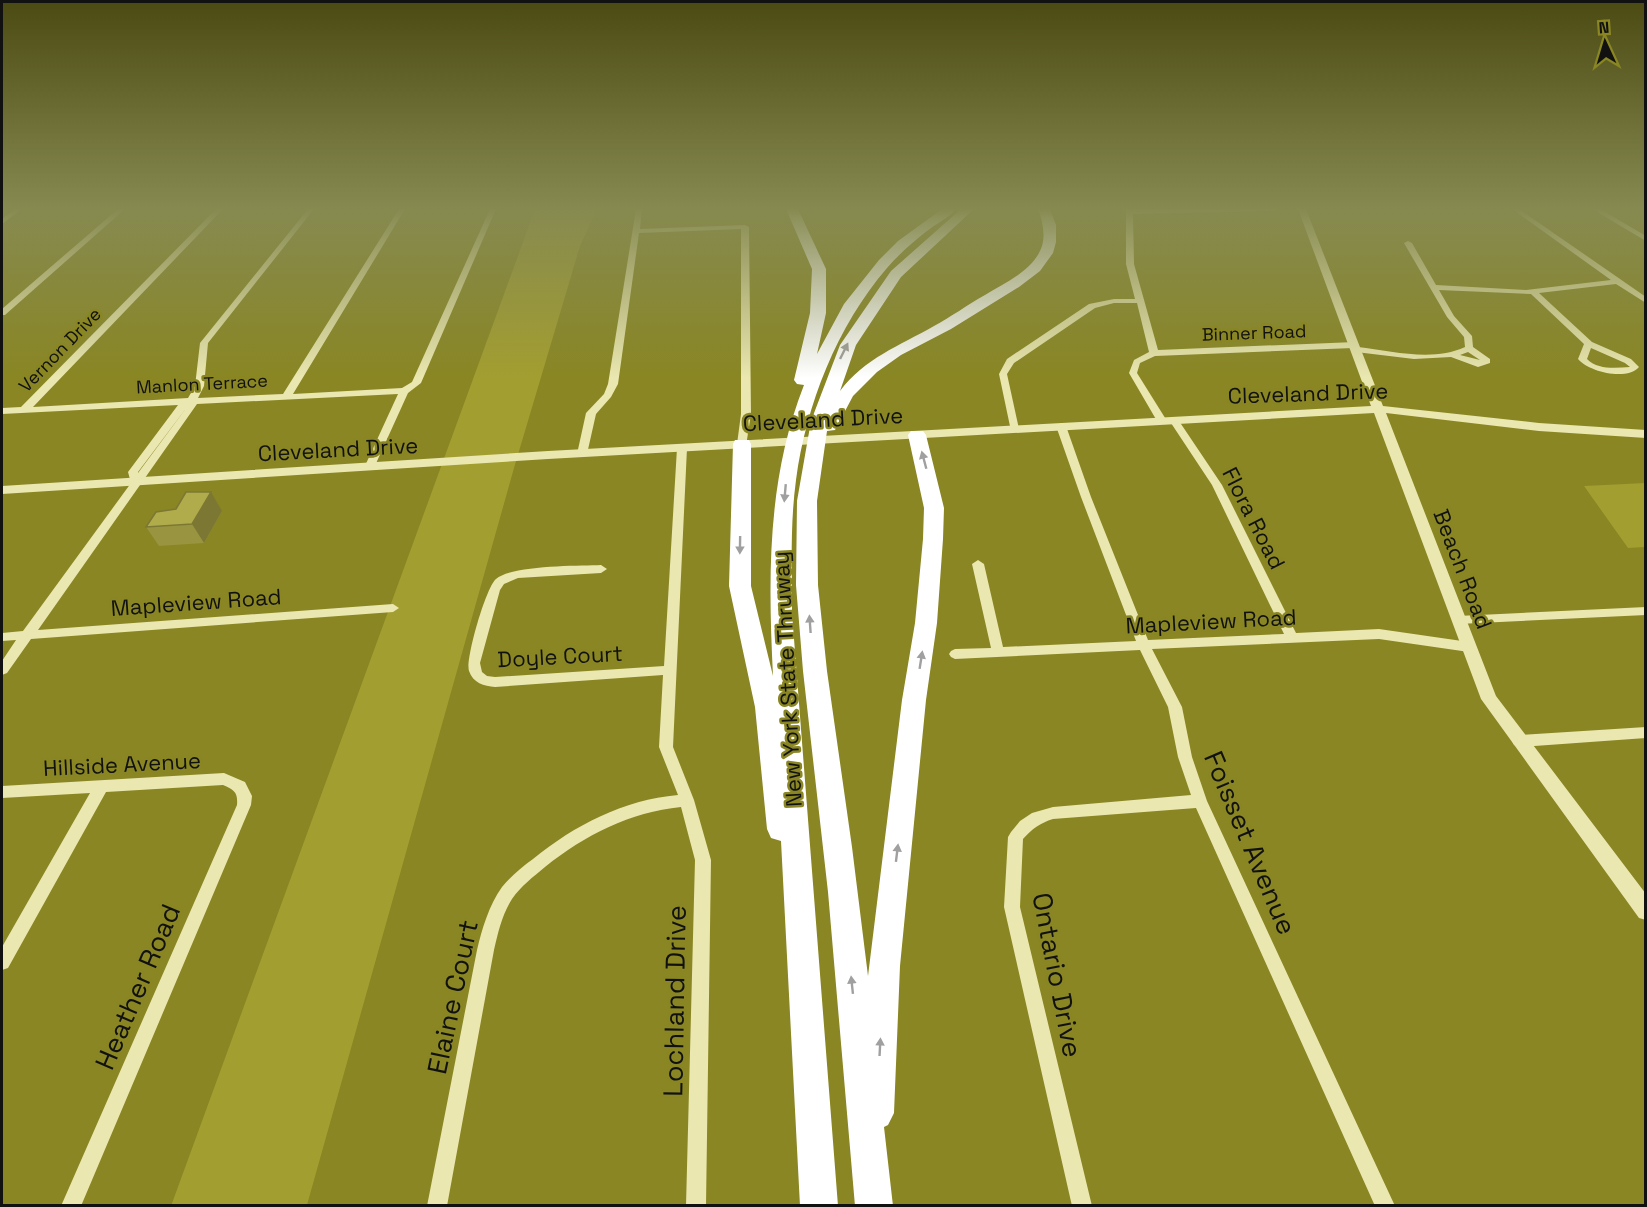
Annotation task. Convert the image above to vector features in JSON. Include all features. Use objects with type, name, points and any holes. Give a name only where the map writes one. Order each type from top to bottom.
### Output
[{"type":"highway","points":[[795,435],[796,406],[818,313],[817,265]]},
{"type":"highway","name":"New York State Thruway","points":[[819,1206],[781,613],[780,538],[786,480],[803,408],[830,340],[855,297],[880,265]]},
{"type":"highway","name":"New York State Thruway","points":[[874,1198],[838,849],[810,629],[806,549],[809,471],[818,424],[830,383],[845,348],[863,318],[907,265]]},
{"type":"highway","points":[[838,849],[835,740],[818,523],[820,469],[829,425],[840,401],[853,384],[872,367],[901,348],[937,331],[1017,283],[1036,265]]},
{"type":"highway","points":[[874,1198],[884,966],[926,623],[933,539],[934,508],[917,435]]},
{"type":"highway","points":[[752,444],[740,586],[768,707],[815,1143]]},
{"type":"street","points":[[2,313],[57,265]]},
{"type":"street","name":"Vernon Drive","points":[[24,410],[165,265]]},
{"type":"street","points":[[136,482],[132,474],[183,405],[191,401],[200,391],[202,379],[200,356],[204,343],[266,265]]},
{"type":"street","points":[[286,397],[367,265]]},
{"type":"street","points":[[369,468],[404,391],[416,383],[468,265]]},
{"type":"street","points":[[582,454],[591,413],[608,395],[613,384],[631,265]]},
{"type":"street","points":[[745,265],[746,414],[752,444]]},
{"type":"street","points":[[1130,265],[1154,353]]},
{"type":"street","name":"Beach Road","points":[[1324,265],[1489,699],[1646,911]]},
{"type":"street","points":[[1422,265],[1451,317],[1470,341],[1468,348],[1454,356]]},
{"type":"street","points":[[1597,265],[1646,301]]},
{"type":"street","points":[[1435,287],[1498,292],[1534,292],[1620,281]]},
{"type":"street","points":[[1534,292],[1589,344],[1628,361],[1635,367],[1632,370],[1599,370],[1586,365],[1582,359],[1589,344]]},
{"type":"street","points":[[1014,429],[1003,374],[1010,361],[1092,306],[1114,301],[1139,301]]},
{"type":"street","name":"Binner Road","points":[[1154,353],[1355,347],[1434,356],[1454,356],[1478,364],[1487,361],[1468,348]]},
{"type":"street","name":"Flora Road","points":[[1154,353],[1142,357],[1133,367],[1133,373],[1217,485],[1292,638]]},
{"type":"street","name":"Manlon Terrace","points":[[2,411],[404,391]]},
{"type":"street","points":[[2,670],[193,405],[191,401]]},
{"type":"street","name":"Cleveland Drive","points":[[2,490],[682,448],[1379,409],[1539,427],[1646,434]]},
{"type":"street","name":"Foisset Avenue","points":[[1061,426],[1086,498],[1144,645],[1175,707],[1185,756],[1200,801],[1385,1206]]},
{"type":"street","points":[[160,437],[171,436]]},
{"type":"street","name":"Lochland Drive","points":[[682,448],[666,747],[703,860],[696,1206]]},
{"type":"street","points":[[978,564],[998,652]]},
{"type":"street","name":"Doyle Court","points":[[600,569],[516,574],[500,581],[495,589],[474,663],[474,671],[478,677],[484,681],[495,682],[671,670]]},
{"type":"street","name":"Mapleview Road","points":[[2,637],[393,608]]},
{"type":"street","points":[[1458,620],[1646,611]]},
{"type":"street","name":"Mapleview Road","points":[[955,654],[1379,634],[1469,647]]},
{"type":"street","points":[[1519,741],[1646,732]]},
{"type":"street","name":"Hillside Avenue","points":[[2,792],[224,779],[234,781],[242,788]]},
{"type":"street","points":[[2,962],[102,786]]},
{"type":"street","name":"Heather Road","points":[[71,1206],[244,805],[245,796],[242,788]]},
{"type":"street","name":"Elaine Court","points":[[437,1206],[478,996],[484,950],[506,894],[527,872],[575,836],[627,812],[683,800]]},
{"type":"street","name":"Ontario Drive","points":[[1082,1206],[1012,907],[1016,837],[1025,826],[1037,818],[1053,813],[1200,801]]},
{"type":"shaded area","points":[[515,265],[574,265],[514,468],[307,1205],[171,1206]]},
{"type":"shaded area","points":[[1645,483],[1645,547],[1628,548],[1584,486]]},
{"type":"building","points":[[186,492],[211,492],[192,524],[146,527],[156,512],[176,509]]}]
